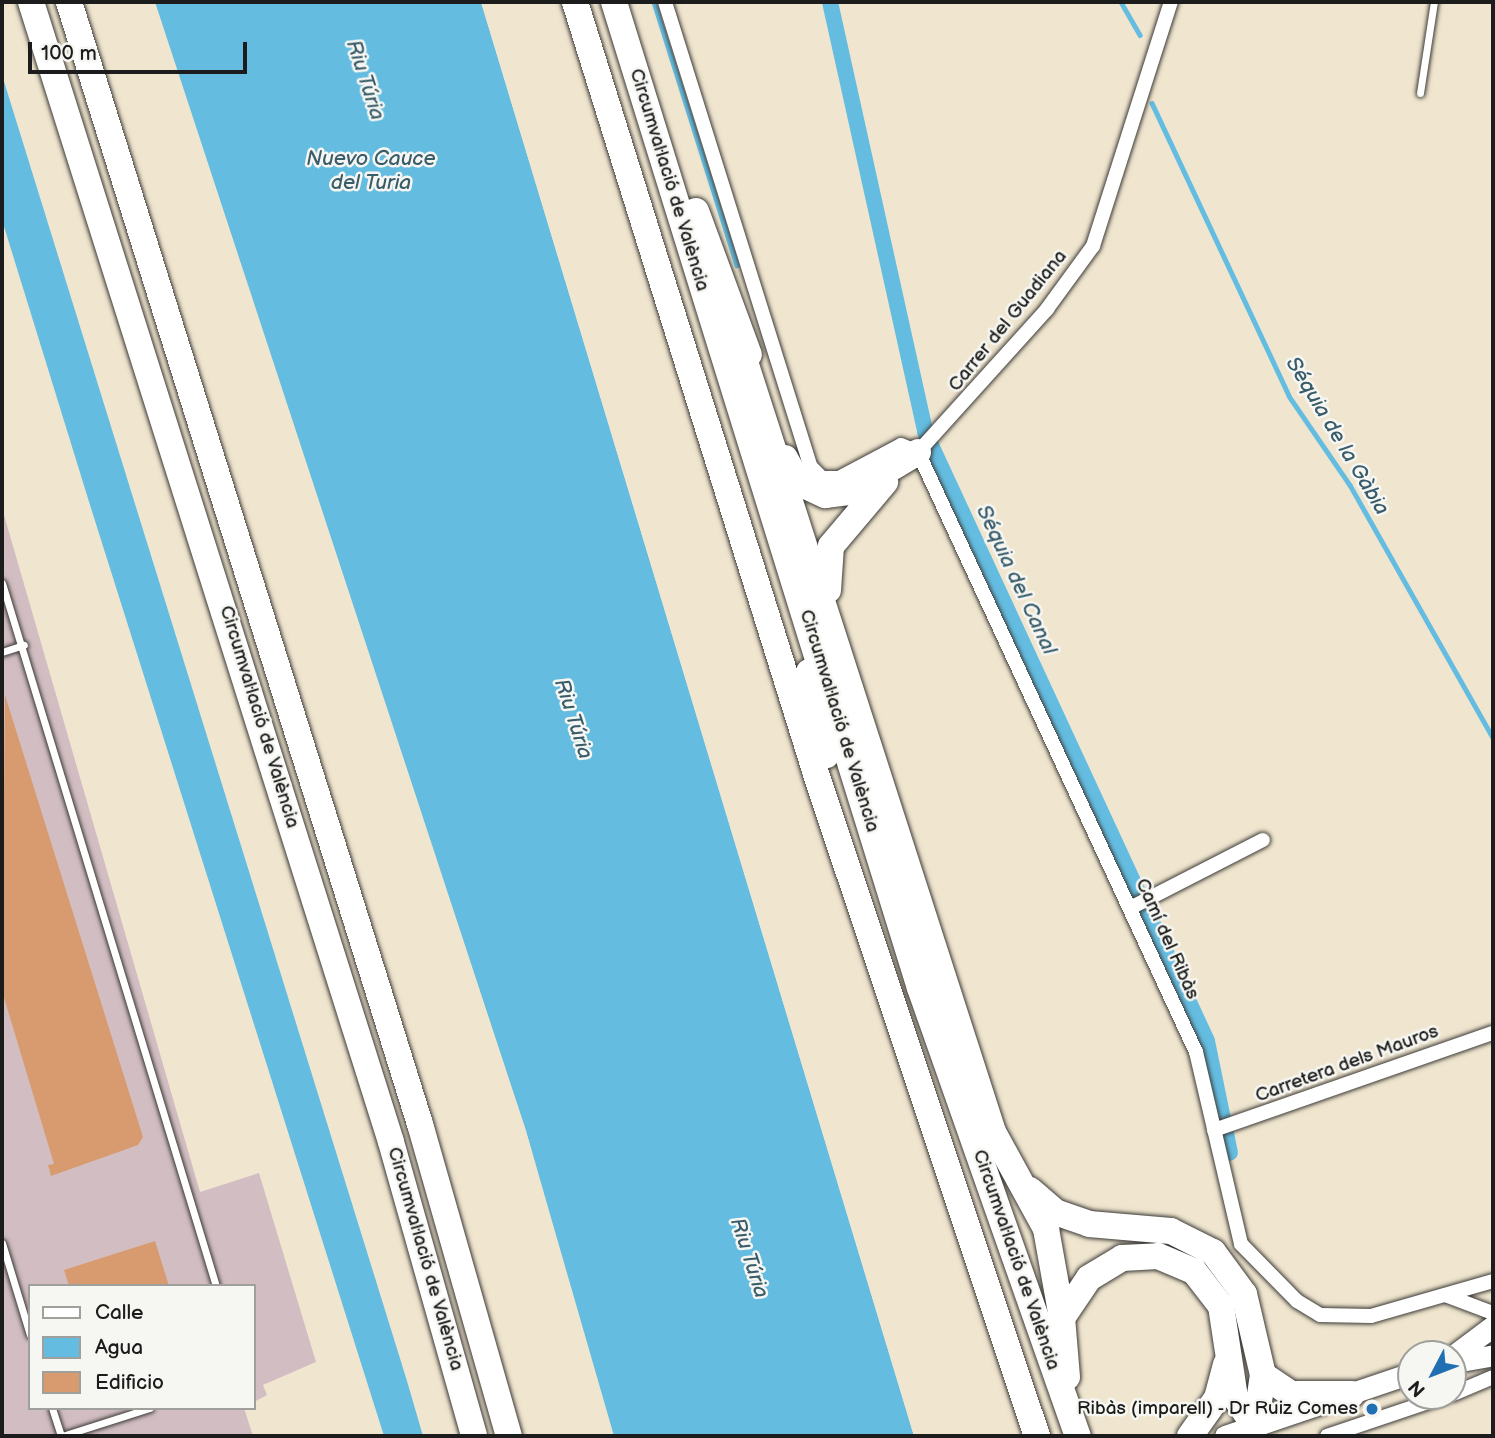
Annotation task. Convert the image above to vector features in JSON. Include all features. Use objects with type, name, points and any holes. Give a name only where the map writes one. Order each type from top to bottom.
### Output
[{"type":"highway","name":"Circumval·lació de València","points":[[31,2],[166,422],[391,1142],[474,1436]]},
{"type":"highway","points":[[56,2],[103,191],[165,390],[166,422]]},
{"type":"highway","name":"Circumval·lació de València","points":[[69,2],[421,1124],[509,1436]]},
{"type":"highway","name":"Circumval·lació de València","points":[[575,2],[860,899],[1037,1436]]},
{"type":"highway","name":"Circumval·lació de València","points":[[614,2],[920,988],[1076,1432]]},
{"type":"highway","points":[[627,2],[993,1132],[1046,1229],[1062,1318],[1076,1432]]},
{"type":"highway","points":[[693,202],[799,483],[825,495],[851,492],[918,452]]},
{"type":"highway","points":[[746,428],[794,598],[860,899]]},
{"type":"highway","points":[[868,741],[827,562],[841,528],[918,452]]},
{"type":"highway","points":[[1016,1178],[1055,1212],[1089,1224],[1171,1231],[1213,1252],[1244,1294],[1262,1375],[1263,1404],[1255,1427]]},
{"type":"highway","points":[[1062,1318],[1089,1278],[1122,1258],[1158,1256],[1194,1271],[1221,1306],[1235,1397],[1255,1427]]},
{"type":"highway","points":[[1189,1436],[1217,1398],[1229,1356]]},
{"type":"highway","points":[[1262,1375],[1290,1394],[1352,1394]]},
{"type":"street","points":[[665,2],[810,466],[822,478],[839,478],[901,445],[918,452]]},
{"type":"street","name":"Carrer del Guadiana","points":[[918,452],[939,434],[1093,246],[1171,2]]},
{"type":"street","name":"Camí del Ribàs","points":[[918,452],[1132,907],[1196,1052],[1234,1233],[1297,1301],[1320,1315],[1348,1319],[1493,1282]]},
{"type":"street","points":[[1132,907],[1263,841]]},
{"type":"street","name":"Carretera dels Mauros","points":[[1214,1130],[1232,1126],[1493,1033]]},
{"type":"street","points":[[1443,1295],[1493,1313]]},
{"type":"street","points":[[1467,1349],[1493,1326]]},
{"type":"street","points":[[1467,1358],[1493,1355]]},
{"type":"street","points":[[1467,1385],[1493,1366]]},
{"type":"street","points":[[1467,1388],[1493,1377]]},
{"type":"street","points":[[1225,1436],[1397,1378]]},
{"type":"street","points":[[1327,1436],[1404,1410]]},
{"type":"lane","points":[[1420,93],[1434,2]]},
{"type":"lane","points":[[2,583],[24,645],[215,1284]]},
{"type":"lane","points":[[2,652],[24,645]]},
{"type":"lane","points":[[2,1243],[28,1328]]},
{"type":"lane","points":[[53,1410],[61,1436],[144,1410]]},
{"type":"shaded area","points":[[2,508],[200,1192],[259,1173],[316,1362],[263,1385],[267,1395],[256,1401],[256,1284],[28,1284],[28,1410],[245,1410],[253,1436],[2,1436]]},
{"type":"water","name":"Nuevo Cauce del Turia","points":[[155,2],[481,2],[914,1436],[611,1436],[526,1131]]},
{"type":"water","points":[[2,75],[423,1436],[384,1436],[90,505],[2,220]]},
{"type":"pier","points":[[152,2],[526,1131],[614,1436],[607,1436],[523,1132]]},
{"type":"pier","points":[[481,2],[485,2],[918,1436],[914,1436]]},
{"type":"building","points":[[5,695],[143,1137],[138,1145],[51,1176],[48,1165],[54,1164],[2,991]]},
{"type":"building","points":[[155,1241],[168,1284],[68,1284],[64,1270]]},
{"type":"waterway","points":[[654,2],[737,265]]},
{"type":"waterway","name":"Séquia del Canal","points":[[830,2],[925,432],[1207,1041],[1230,1153]]},
{"type":"waterway","name":"Séquia de la Gàbia","points":[[1121,2],[1140,35]]},
{"type":"waterway","name":"Séquia de la Gàbia","points":[[1152,103],[1289,396],[1350,485],[1493,738]]},
{"type":"place","name":"Ribàs (imparell) - Dr Ruiz Comes","points":[[1372,1409]]},
{"type":"water label","name":"Riu Túria","points":[[365,80]]},
{"type":"water label","name":"Riu Túria","points":[[573,719]]},
{"type":"water label","name":"Riu Túria","points":[[749,1258]]}]
